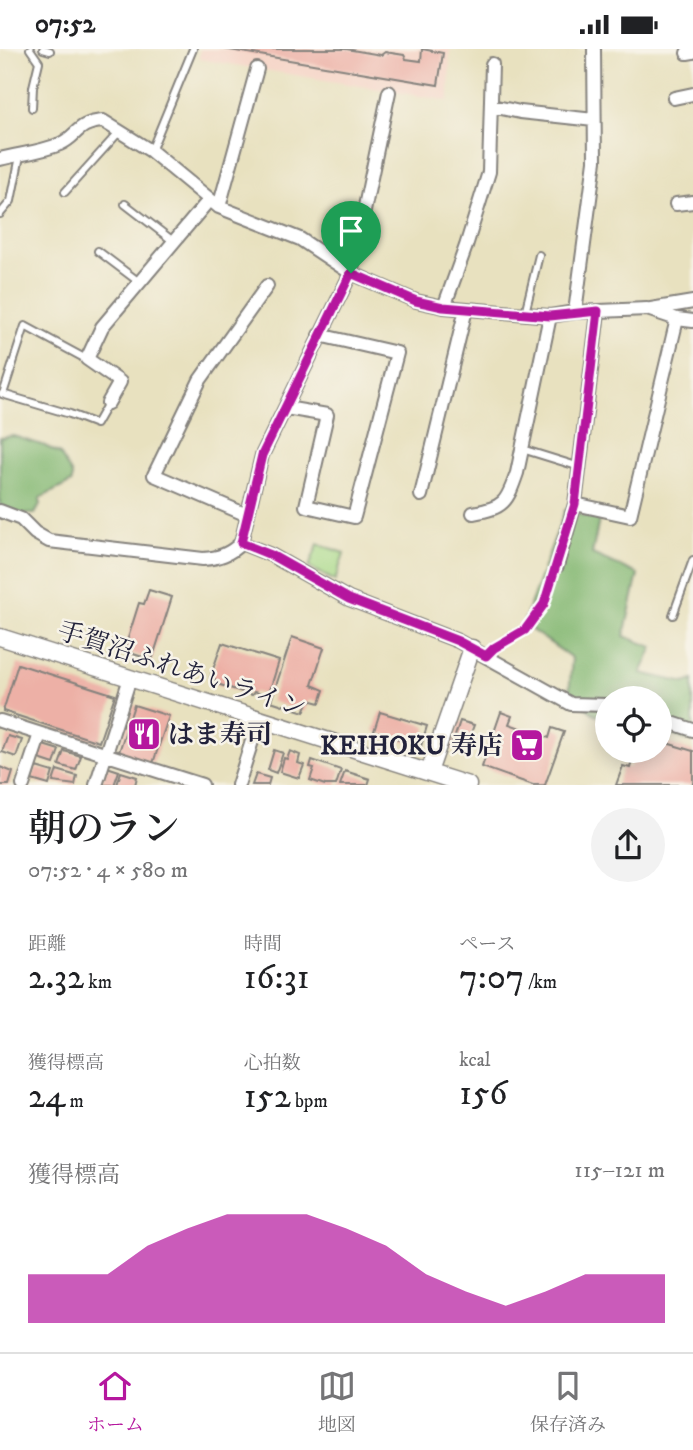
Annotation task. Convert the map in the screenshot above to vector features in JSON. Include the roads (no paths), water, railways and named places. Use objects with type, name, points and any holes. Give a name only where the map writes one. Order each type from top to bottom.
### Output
[{"type":"street","points":[[575,312],[595,161],[594,49]]},
{"type":"street","points":[[443,307],[489,172],[492,64]]},
{"type":"street","points":[[108,403],[120,382],[86,359],[102,327],[139,282],[173,241],[214,204],[257,69]]},
{"type":"street","points":[[0,511],[21,519],[35,533],[49,541],[203,559],[232,552],[241,543],[262,455],[351,273],[389,92]]},
{"type":"street","points":[[674,99],[693,94]]},
{"type":"street","points":[[492,106],[594,120]]},
{"type":"street","points":[[0,159],[62,143],[80,127],[103,121],[151,151],[214,204],[300,239],[351,273],[416,301],[443,307],[550,316],[575,312],[647,309],[693,302]]},
{"type":"street","points":[[676,204],[693,202]]},
{"type":"street","points":[[247,515],[154,475],[200,380],[267,286]]},
{"type":"street","points":[[421,495],[466,309]]},
{"type":"street","points":[[647,309],[677,319],[693,320]]},
{"type":"street","points":[[557,566],[575,504],[598,311]]},
{"type":"street","points":[[473,513],[495,510],[510,495],[550,316]]},
{"type":"street","points":[[575,504],[630,516],[677,319]]},
{"type":"street","points":[[286,408],[327,415],[306,506],[354,517],[397,353],[319,335]]},
{"type":"street","points":[[241,543],[271,555],[349,599],[479,652],[571,704],[595,705]]},
{"type":"street","name":"手賀沼ふれあいライン","points":[[0,637],[429,772],[450,782],[468,785]]},
{"type":"street","points":[[429,772],[479,652]]},
{"type":"street","points":[[96,785],[130,678]]},
{"type":"street","points":[[239,785],[259,719]]},
{"type":"street","points":[[0,722],[202,785]]},
{"type":"street","points":[[672,723],[693,730]]},
{"type":"street","points":[[23,785],[40,734]]},
{"type":"lane","points":[[30,49],[39,62],[33,87],[32,108]]},
{"type":"lane","points":[[151,151],[193,49]]},
{"type":"lane","points":[[65,192],[120,131]]},
{"type":"lane","points":[[0,214],[11,201],[20,156]]},
{"type":"lane","points":[[125,204],[173,241]]},
{"type":"lane","points":[[98,251],[139,282]]},
{"type":"lane","points":[[525,313],[539,255]]},
{"type":"lane","points":[[86,359],[25,325],[2,394],[96,424],[108,403]]},
{"type":"lane","points":[[522,449],[580,467]]},
{"type":"lane","points":[[673,615],[690,579],[693,560]]},
{"type":"place","name":"はま寿司","points":[[144,734]]},
{"type":"place","name":"KEIHOKU 寿店","points":[[527,745]]}]
